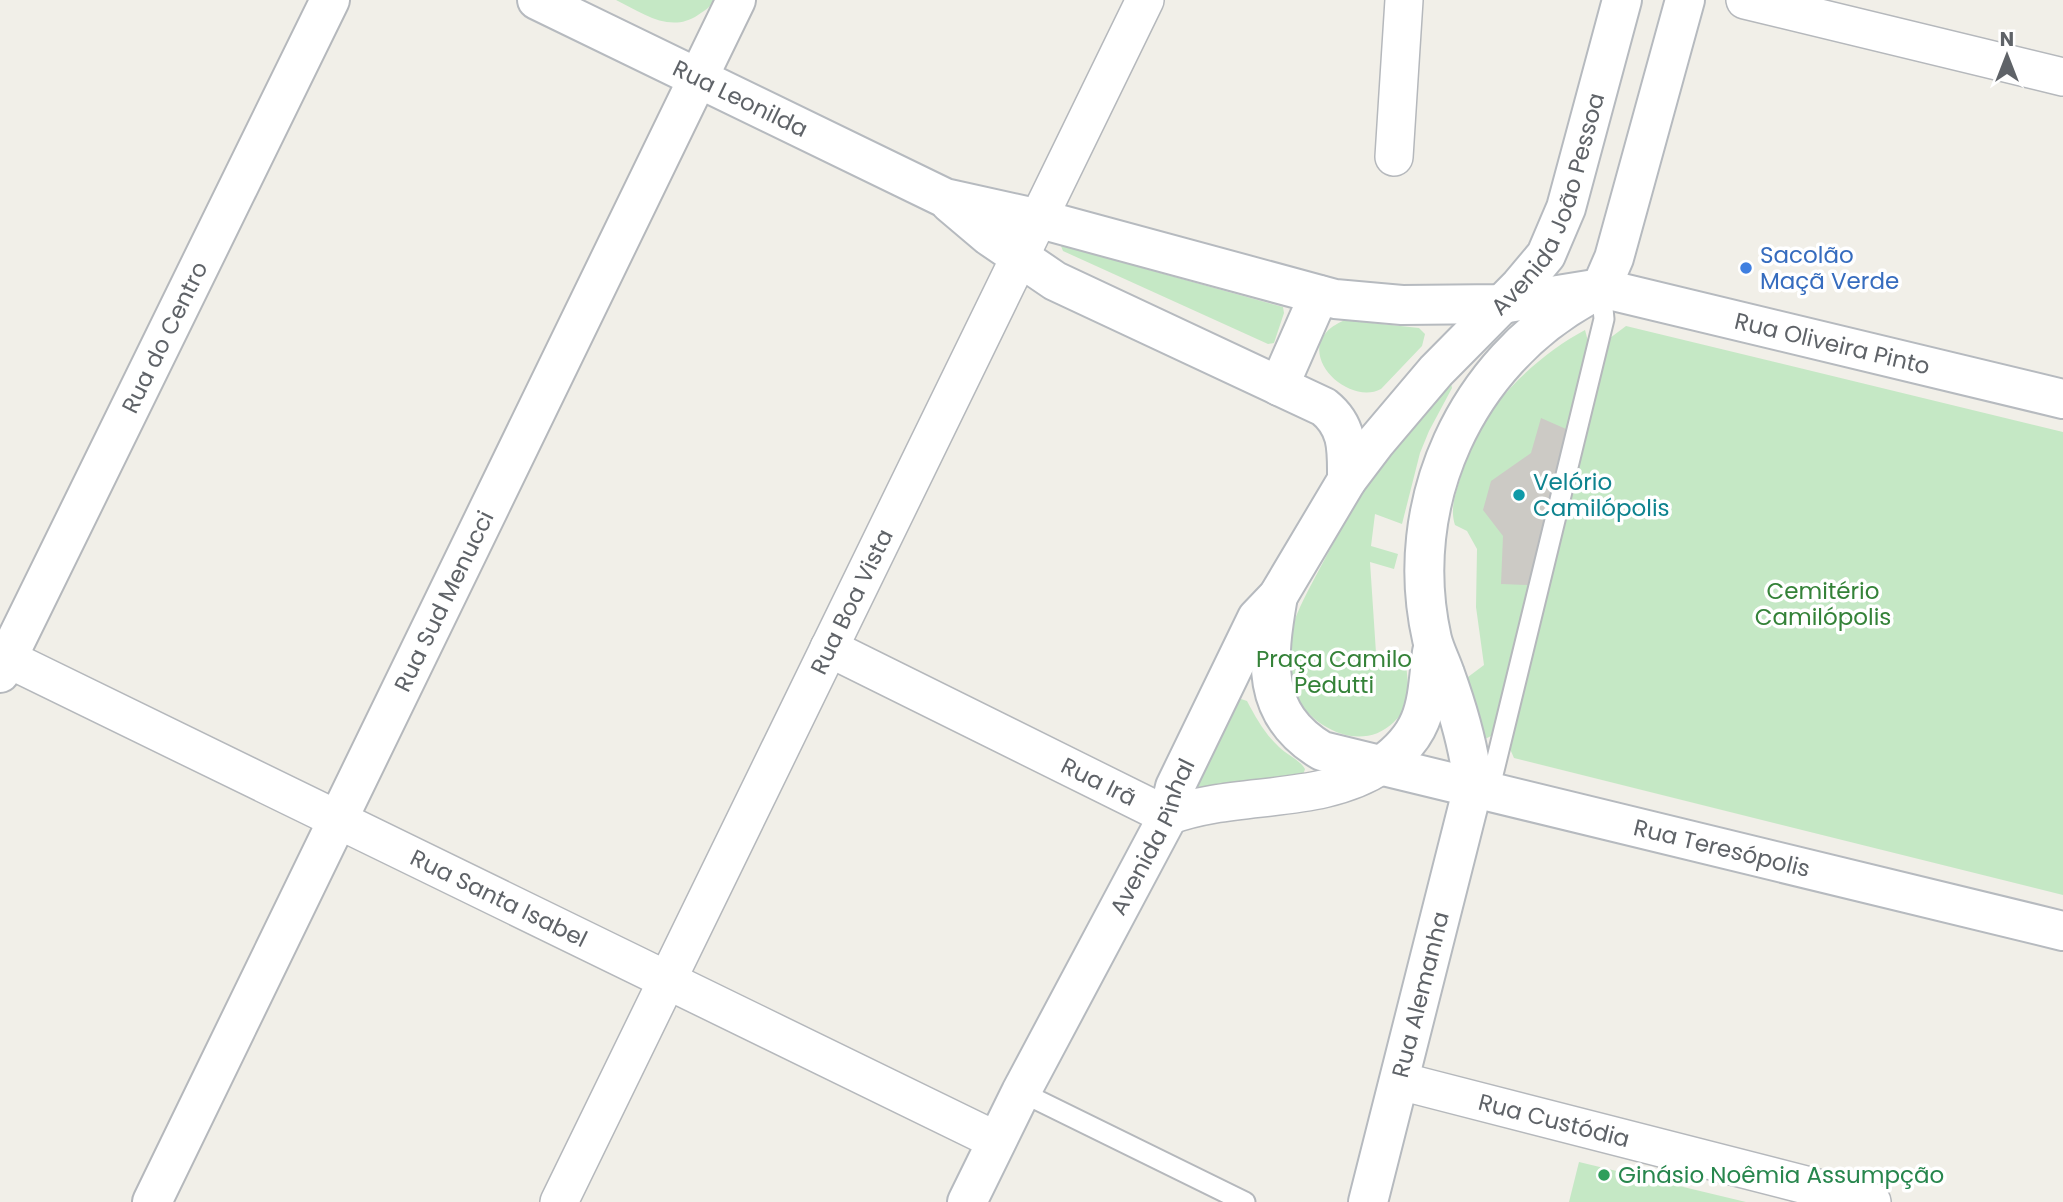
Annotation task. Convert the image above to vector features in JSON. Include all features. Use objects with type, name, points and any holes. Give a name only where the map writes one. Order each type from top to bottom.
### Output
[{"type":"main road","name":"Rua do Centro","points":[[2,662],[330,0]]},
{"type":"main road","name":"Rua Leonilda","points":[[537,0],[945,198],[1040,219]]},
{"type":"main road","name":"Rua Sud Menucci","points":[[152,1202],[736,0]]},
{"type":"main road","name":"Avenida João Pessoa","points":[[1502,304],[1535,270],[1556,236],[1622,0]]},
{"type":"main road","points":[[1481,789],[1446,675],[1433,643],[1424,582],[1427,520],[1437,480],[1455,432],[1470,406],[1506,359],[1550,319],[1601,288],[1614,258],[1685,0]]},
{"type":"main road","name":"Rua Leonilda","points":[[945,198],[1020,259]]},
{"type":"main road","points":[[1040,219],[1335,299],[1402,305],[1502,304]]},
{"type":"main road","points":[[1020,259],[1055,281],[1324,407],[1342,426],[1347,480]]},
{"type":"main road","name":"Avenida João Pessoa","points":[[1502,304],[1601,288]]},
{"type":"main road","name":"Rua Oliveira Pinto","points":[[1601,288],[2063,399]]},
{"type":"main road","points":[[1279,386],[1318,295]]},
{"type":"main road","points":[[1347,480],[1405,406],[1502,304]]},
{"type":"main road","name":"Avenida Pinhal","points":[[967,1202],[1021,1092],[1168,816],[1175,787],[1247,635],[1256,618],[1278,596],[1347,480]]},
{"type":"main road","name":"Rua Teresópolis","points":[[1278,596],[1273,628],[1272,676],[1277,701],[1287,723],[1301,739],[1322,751],[2063,931]]},
{"type":"main road","points":[[1382,765],[1404,746],[1421,720],[1433,643]]},
{"type":"main road","name":"Rua Alemanha","points":[[1368,1202],[1481,789]]},
{"type":"street","name":"Rua Boa Vista","points":[[559,1202],[1145,0]]},
{"type":"street","points":[[1394,157],[1404,0]]},
{"type":"street","points":[[1745,0],[2063,76]]},
{"type":"street","name":"Rua Irã","points":[[829,648],[1168,816]]},
{"type":"street","name":"Rua Santa Isabel","points":[[2,662],[338,820],[997,1141]]},
{"type":"street","points":[[1168,816],[1212,803],[1331,788],[1363,778],[1382,765]]},
{"type":"street","name":"Rua Custódia","points":[[1400,1081],[1872,1202]]},
{"type":"lane","points":[[1481,789],[1604,319],[1601,288]]},
{"type":"lane","points":[[1021,1092],[1245,1202]]},
{"type":"green space","points":[[616,0],[714,0],[709,7],[688,20],[667,22],[657,20]]},
{"type":"green space","points":[[1067,244],[1283,307],[1284,313],[1274,343],[1268,344],[1063,251],[1061,246]]},
{"type":"green space","points":[[1345,320],[1419,328],[1425,334],[1422,346],[1381,389],[1367,393],[1352,390],[1338,382],[1327,371],[1320,358],[1320,344],[1328,331]]},
{"type":"green space","name":"Cemitério Camilópolis","points":[[1626,326],[2063,432],[2063,895],[1514,758],[1510,749],[1610,338]]},
{"type":"green space","points":[[1585,330],[1588,341],[1493,735],[1483,740],[1464,680],[1484,665],[1476,607],[1477,549],[1467,531],[1455,525],[1455,497],[1474,439],[1497,403],[1539,361]]},
{"type":"green space","name":"Praça Camilo Pedutti","points":[[1451,383],[1452,388],[1420,453],[1402,524],[1375,514],[1371,546],[1398,554],[1394,569],[1370,562],[1376,653],[1406,663],[1406,705],[1396,720],[1380,732],[1349,736],[1333,731],[1306,711],[1289,683],[1288,649],[1291,631],[1320,568],[1376,471],[1416,416]]},
{"type":"green space","points":[[1235,697],[1247,701],[1269,737],[1305,769],[1303,775],[1193,792]]},
{"type":"green space","name":"Ginásio Noêmia Assumpção","points":[[1579,1162],[1746,1202],[1569,1202]]},
{"type":"building","name":"Velório Camilópolis","points":[[1541,418],[1566,429],[1528,585],[1501,584],[1503,536],[1483,510],[1491,481],[1531,453]]},
{"type":"place","name":"Sacolão Maçã Verde","points":[[1746,268]]},
{"type":"place","name":"Velório Camilópolis","points":[[1519,495]]},
{"type":"place","name":"Ginásio Noêmia Assumpção","points":[[1604,1175]]}]
